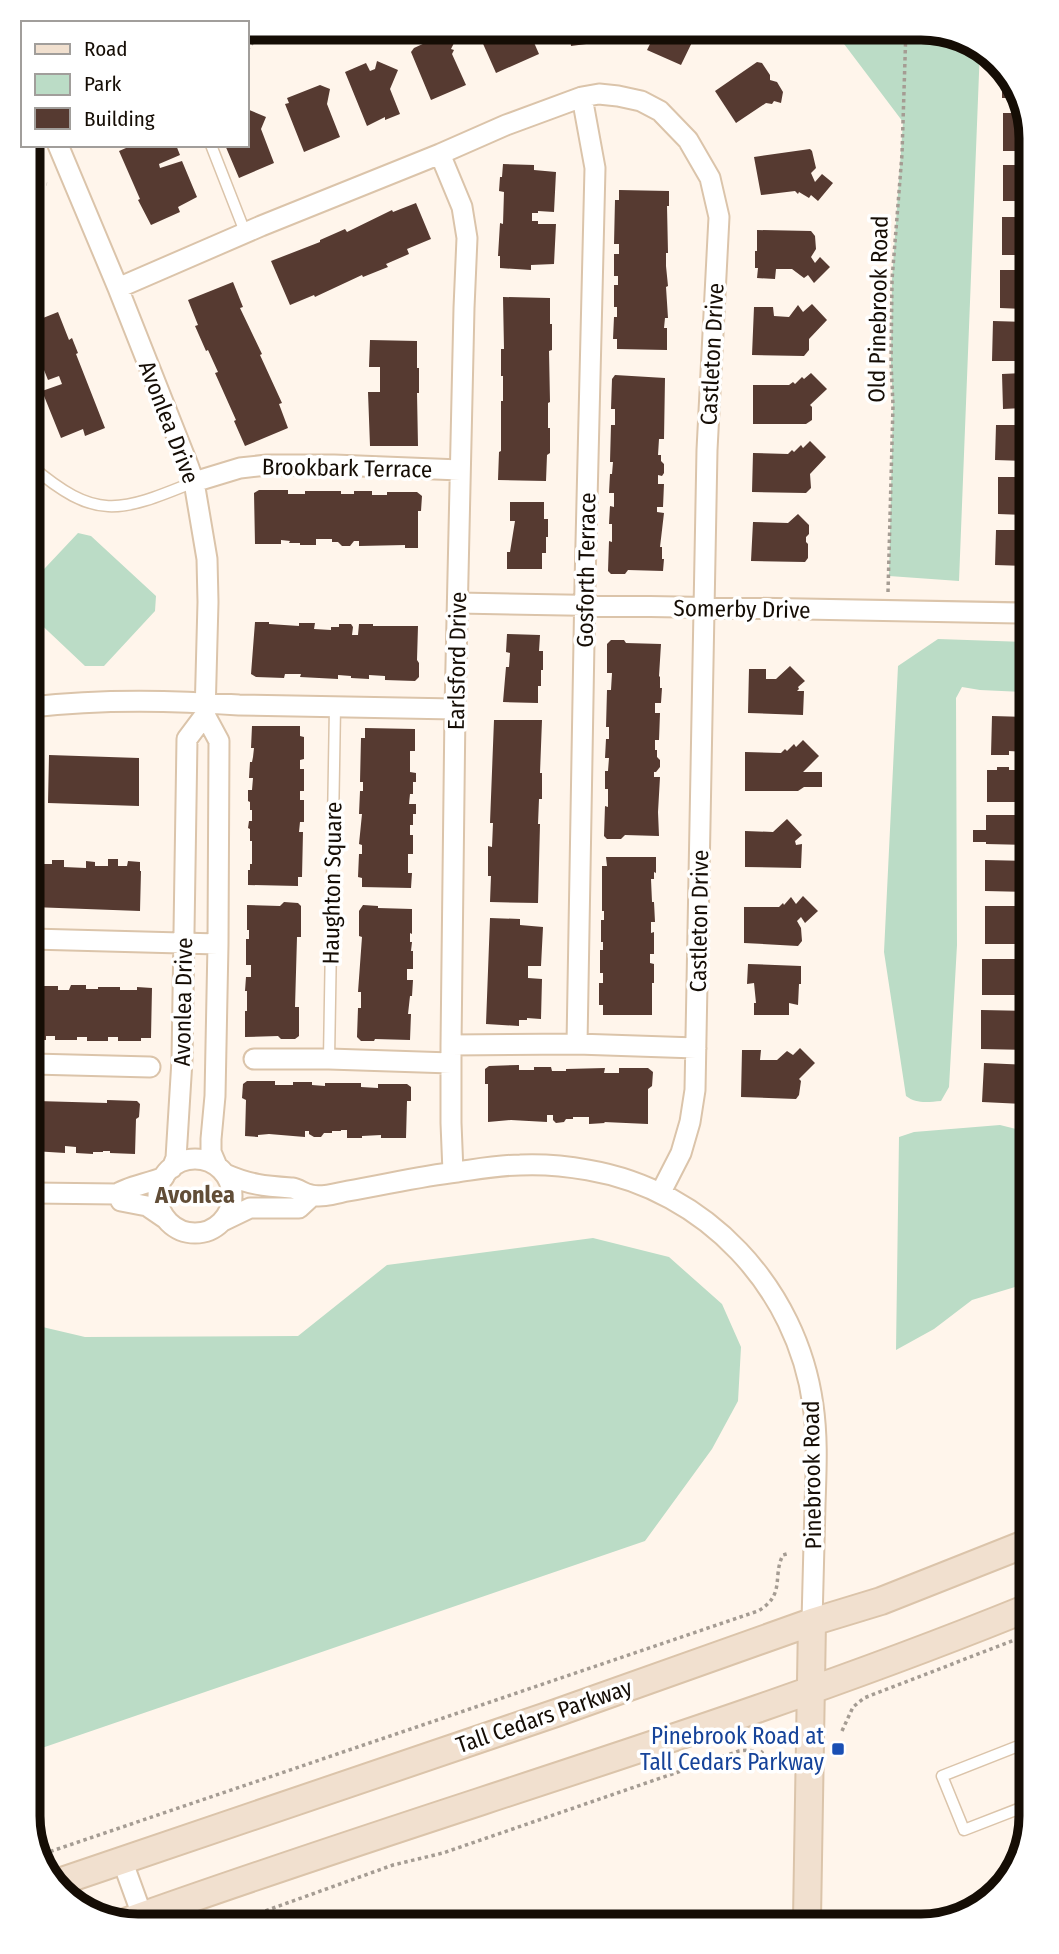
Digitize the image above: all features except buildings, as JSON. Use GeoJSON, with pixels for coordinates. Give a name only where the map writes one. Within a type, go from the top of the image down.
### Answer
{"type":"FeatureCollection","features":[{"type":"Feature","properties":{"kind":"main road","name":"Tall Cedars Parkway"},"geometry":{"type":"LineString","coordinates":[[65,1880],[556,1713],[812,1622],[881,1601],[1019,1546]]}},
{"type":"Feature","properties":{"kind":"main road"},"geometry":{"type":"LineString","coordinates":[[158,1914],[769,1706],[1019,1611]]}},
{"type":"Feature","properties":{"kind":"main road","name":"Pinebrook Road"},"geometry":{"type":"LineString","coordinates":[[807,1914],[812,1622]]}},
{"type":"Feature","properties":{"kind":"street","name":"Castleton Drive"},"geometry":{"type":"LineString","coordinates":[[118,288],[246,232],[440,155],[506,125],[582,97],[599,94],[641,101],[660,111],[688,140],[710,178],[719,217],[707,450],[695,1090],[681,1153],[662,1192]]}},
{"type":"Feature","properties":{"kind":"street","name":"Gosforth Terrace"},"geometry":{"type":"LineString","coordinates":[[577,1044],[595,168],[582,97]]}},
{"type":"Feature","properties":{"kind":"street","name":"Avonlea Drive"},"geometry":{"type":"LineString","coordinates":[[59,147],[118,288],[194,482],[207,559],[205,709],[219,741],[218,944],[215,1096],[211,1152],[221,1170]]}},
{"type":"Feature","properties":{"kind":"street","name":"Earlsford Drive"},"geometry":{"type":"LineString","coordinates":[[440,155],[462,206],[467,238],[455,709],[451,1054],[453,1172]]}},
{"type":"Feature","properties":{"kind":"street","name":"Brookbark Terrace"},"geometry":{"type":"LineString","coordinates":[[194,482],[240,468],[267,465],[460,470]]}},
{"type":"Feature","properties":{"kind":"street","name":"Somerby Drive"},"geometry":{"type":"LineString","coordinates":[[458,603],[1019,613]]}},
{"type":"Feature","properties":{"kind":"street"},"geometry":{"type":"LineString","coordinates":[[40,705],[80,701],[205,709],[455,709]]}},
{"type":"Feature","properties":{"kind":"street","name":"Avonlea Drive"},"geometry":{"type":"LineString","coordinates":[[168,1172],[176,1158],[179,1124],[187,739],[205,709]]}},
{"type":"Feature","properties":{"kind":"street"},"geometry":{"type":"LineString","coordinates":[[40,939],[218,944]]}},
{"type":"Feature","properties":{"kind":"street"},"geometry":{"type":"LineString","coordinates":[[254,1059],[451,1054],[577,1044],[696,1048]]}},
{"type":"Feature","properties":{"kind":"street"},"geometry":{"type":"LineString","coordinates":[[40,1064],[150,1067]]}},
{"type":"Feature","properties":{"kind":"street"},"geometry":{"type":"LineString","coordinates":[[40,1193],[117,1194],[124,1189],[149,1183],[182,1161],[194,1159],[206,1161],[221,1170],[230,1184],[232,1195],[231,1206],[219,1224],[211,1230],[191,1233],[182,1231],[146,1206],[121,1201],[117,1194]]}},
{"type":"Feature","properties":{"kind":"street","name":"Pinebrook Road"},"geometry":{"type":"LineString","coordinates":[[219,1224],[250,1208],[299,1208],[312,1196],[453,1172],[521,1164],[570,1167],[611,1175],[632,1180],[671,1197],[712,1226],[746,1259],[773,1293],[802,1355],[816,1431],[812,1622]]}},
{"type":"Feature","properties":{"kind":"street","name":"Pinebrook Road"},"geometry":{"type":"LineString","coordinates":[[221,1170],[239,1180],[257,1185],[296,1188],[312,1196]]}},
{"type":"Feature","properties":{"kind":"street"},"geometry":{"type":"LineString","coordinates":[[166,1219],[158,1199],[159,1187],[168,1172]]}},
{"type":"Feature","properties":{"kind":"street"},"geometry":{"type":"LineString","coordinates":[[122,1860],[135,1914]]}},
{"type":"Feature","properties":{"kind":"lane"},"geometry":{"type":"LineString","coordinates":[[212,147],[246,232]]}},
{"type":"Feature","properties":{"kind":"lane"},"geometry":{"type":"LineString","coordinates":[[40,473],[68,494],[97,505],[130,505],[144,502],[194,482]]}},
{"type":"Feature","properties":{"kind":"lane","name":"Haughton Square"},"geometry":{"type":"LineString","coordinates":[[329,1059],[335,707]]}},
{"type":"Feature","properties":{"kind":"lane"},"geometry":{"type":"LineString","coordinates":[[1019,1746],[942,1776],[964,1830],[1019,1809]]}},
{"type":"Feature","properties":{"kind":"path","name":"Old Pinebrook Road"},"geometry":{"type":"LineString","coordinates":[[888,592],[893,405],[892,280],[902,154],[906,40]]}},
{"type":"Feature","properties":{"kind":"path"},"geometry":{"type":"LineString","coordinates":[[40,183],[47,184]]}},
{"type":"Feature","properties":{"kind":"path"},"geometry":{"type":"LineString","coordinates":[[48,1852],[758,1611],[771,1601],[779,1581],[780,1559],[790,1553]]}},
{"type":"Feature","properties":{"kind":"path"},"geometry":{"type":"LineString","coordinates":[[842,1731],[853,1707],[864,1698],[1019,1638]]}},
{"type":"Feature","properties":{"kind":"path"},"geometry":{"type":"LineString","coordinates":[[257,1914],[393,1865],[443,1853],[739,1751],[755,1751],[759,1755],[763,1751]]}},
{"type":"Feature","properties":{"kind":"green space"},"geometry":{"type":"Polygon","coordinates":[[[841,40],[927,40],[958,48],[980,60],[959,581],[889,576],[893,405],[892,280],[903,122],[841,40]]]}},
{"type":"Feature","properties":{"kind":"green space"},"geometry":{"type":"Polygon","coordinates":[[[78,533],[91,536],[156,596],[155,611],[104,666],[85,666],[40,624],[40,573],[78,533]]]}},
{"type":"Feature","properties":{"kind":"green space"},"geometry":{"type":"Polygon","coordinates":[[[938,639],[1019,642],[1019,692],[962,687],[956,698],[957,945],[949,1087],[941,1101],[922,1102],[906,1096],[884,952],[898,666],[938,639]]]}},
{"type":"Feature","properties":{"kind":"green space"},"geometry":{"type":"Polygon","coordinates":[[[1000,1125],[1019,1130],[1019,1286],[972,1300],[934,1329],[896,1350],[899,1137],[914,1132],[1000,1125]]]}},
{"type":"Feature","properties":{"kind":"green space"},"geometry":{"type":"Polygon","coordinates":[[[593,1238],[669,1257],[722,1304],[741,1347],[738,1401],[712,1449],[645,1541],[40,1749],[40,1326],[85,1337],[298,1336],[387,1265],[593,1238]]]}},
{"type":"Feature","properties":{"kind":"place","name":"Pinebrook Road at Tall Cedars Parkway"},"geometry":{"type":"Point","coordinates":[838,1749]}},
{"type":"Feature","properties":{"kind":"district","name":"Avonlea"},"geometry":{"type":"Point","coordinates":[195,1195]}}]}
